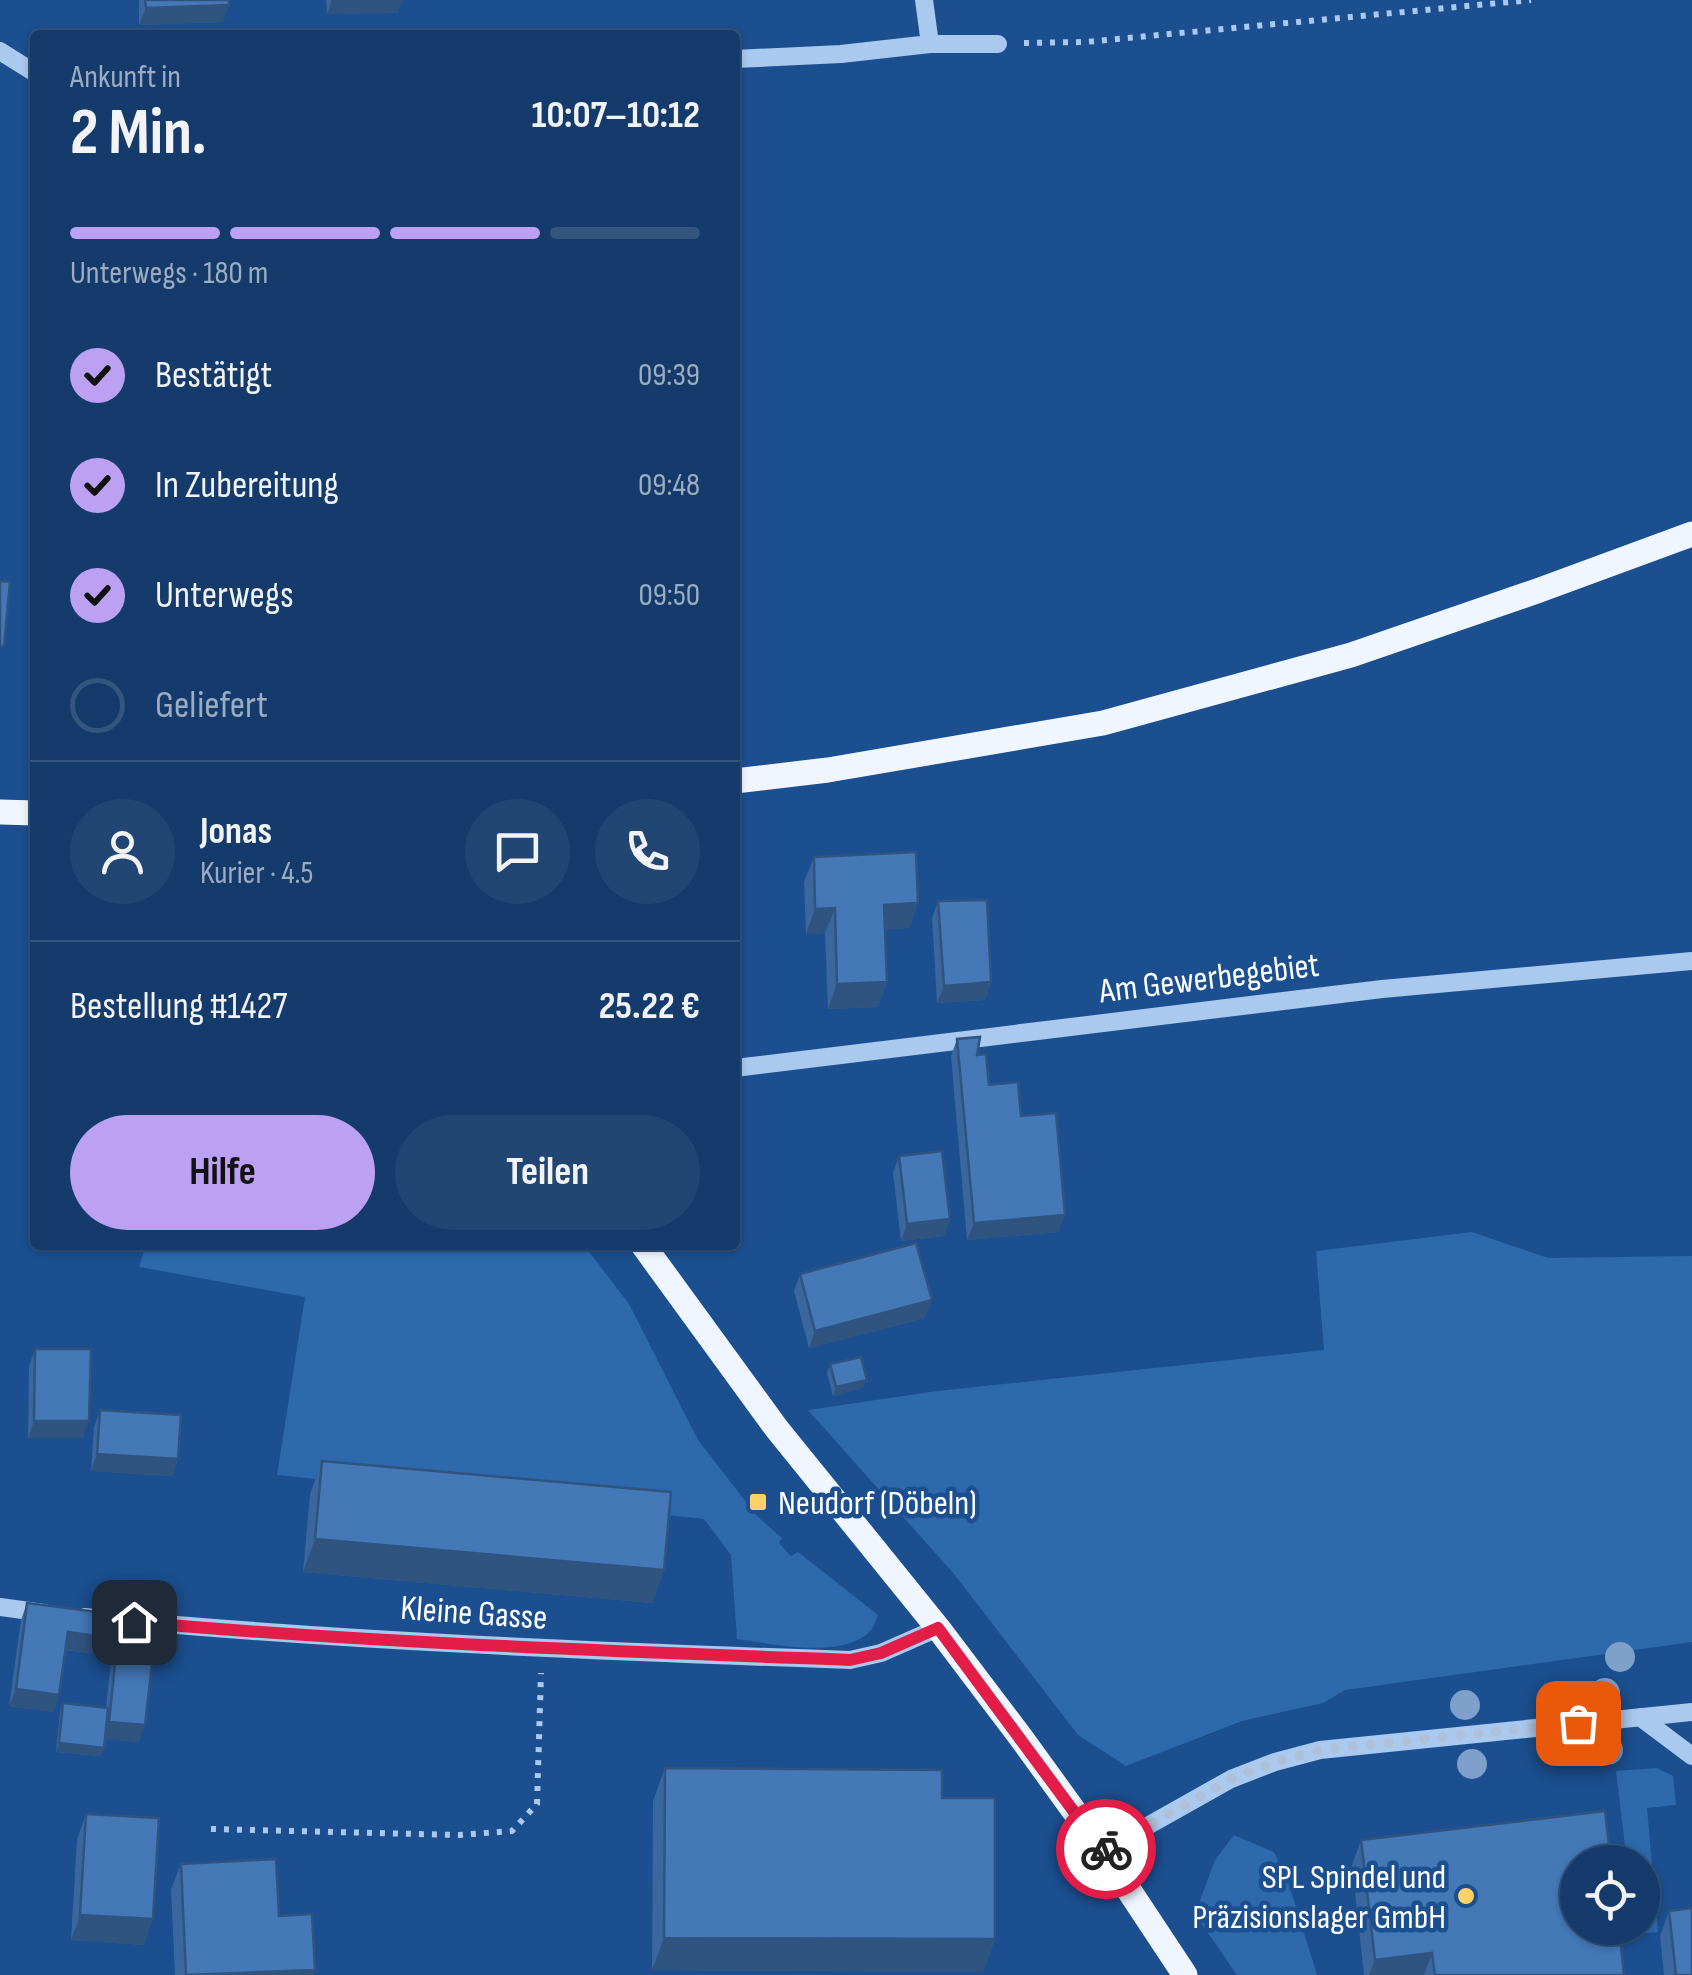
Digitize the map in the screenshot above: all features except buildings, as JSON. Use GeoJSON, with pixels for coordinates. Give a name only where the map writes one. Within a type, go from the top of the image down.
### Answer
{"type":"FeatureCollection","features":[{"type":"Feature","properties":{"kind":"main road"},"geometry":{"type":"LineString","coordinates":[[740,780],[828,770],[1103,723],[1350,655],[1538,592],[1692,534]]}},
{"type":"Feature","properties":{"kind":"main road"},"geometry":{"type":"LineString","coordinates":[[0,812],[30,813]]}},
{"type":"Feature","properties":{"kind":"main road"},"geometry":{"type":"LineString","coordinates":[[646,1250],[778,1429],[938,1628],[1103,1851],[1185,1975]]}},
{"type":"Feature","properties":{"kind":"street"},"geometry":{"type":"LineString","coordinates":[[924,0],[930,44]]}},
{"type":"Feature","properties":{"kind":"street"},"geometry":{"type":"LineString","coordinates":[[740,59],[841,54],[930,44],[998,44]]}},
{"type":"Feature","properties":{"kind":"street"},"geometry":{"type":"LineString","coordinates":[[0,51],[30,70]]}},
{"type":"Feature","properties":{"kind":"street","name":"Am Gewerbegebiet"},"geometry":{"type":"LineString","coordinates":[[740,1067],[1382,989],[1692,961]]}},
{"type":"Feature","properties":{"kind":"street","name":"Kleine Gasse"},"geometry":{"type":"LineString","coordinates":[[0,1607],[244,1632],[542,1650],[850,1660],[881,1653],[938,1628]]}},
{"type":"Feature","properties":{"kind":"street"},"geometry":{"type":"LineString","coordinates":[[1103,1851],[1231,1779],[1320,1750],[1692,1712]]}},
{"type":"Feature","properties":{"kind":"street"},"geometry":{"type":"LineString","coordinates":[[1640,1717],[1692,1756]]}},
{"type":"Feature","properties":{"kind":"path"},"geometry":{"type":"LineString","coordinates":[[998,44],[1084,42],[1531,0]]}},
{"type":"Feature","properties":{"kind":"path"},"geometry":{"type":"LineString","coordinates":[[212,1829],[441,1834],[512,1831],[536,1804],[542,1650]]}},
{"type":"Feature","properties":{"kind":"shaded area"},"geometry":{"type":"Polygon","coordinates":[[[1472,1232],[1548,1258],[1692,1256],[1692,1642],[1345,1690],[1323,1703],[1242,1721],[1126,1766],[1078,1735],[954,1574],[808,1410],[937,1391],[1324,1350],[1316,1251],[1472,1232]]]}},
{"type":"Feature","properties":{"kind":"shaded area"},"geometry":{"type":"Polygon","coordinates":[[[144,1250],[588,1250],[629,1304],[698,1440],[757,1516],[782,1538],[779,1543],[791,1556],[798,1552],[878,1615],[873,1627],[859,1639],[826,1647],[737,1639],[731,1555],[704,1519],[277,1475],[305,1297],[139,1267],[144,1250]]]}},
{"type":"Feature","properties":{"kind":"shaded area"},"geometry":{"type":"Polygon","coordinates":[[[1657,1768],[1673,1776],[1676,1805],[1647,1808],[1650,1845],[1625,1845],[1616,1771],[1657,1768]]]}},
{"type":"Feature","properties":{"kind":"shaded area"},"geometry":{"type":"Polygon","coordinates":[[[1234,1835],[1274,1852],[1287,1878],[1317,1975],[1237,1975],[1195,1914],[1215,1860],[1234,1835]]]}},
{"type":"Feature","properties":{"kind":"way so far"},"geometry":{"type":"LineString","coordinates":[[1106,1849],[1231,1779],[1275,1762],[1320,1750],[1578,1723]]}},
{"type":"Feature","properties":{"kind":"place","name":"Neudorf (Döbeln)"},"geometry":{"type":"Point","coordinates":[758,1502]}},
{"type":"Feature","properties":{"kind":"place","name":"SPL Spindel und Präzisionslager GmbH"},"geometry":{"type":"Point","coordinates":[1466,1896]}},
{"type":"Feature","properties":{"kind":"route"},"geometry":{"type":"LineString","coordinates":[[134,1622],[542,1650],[850,1660],[881,1653],[938,1628],[1103,1851],[1106,1849]]}}]}
